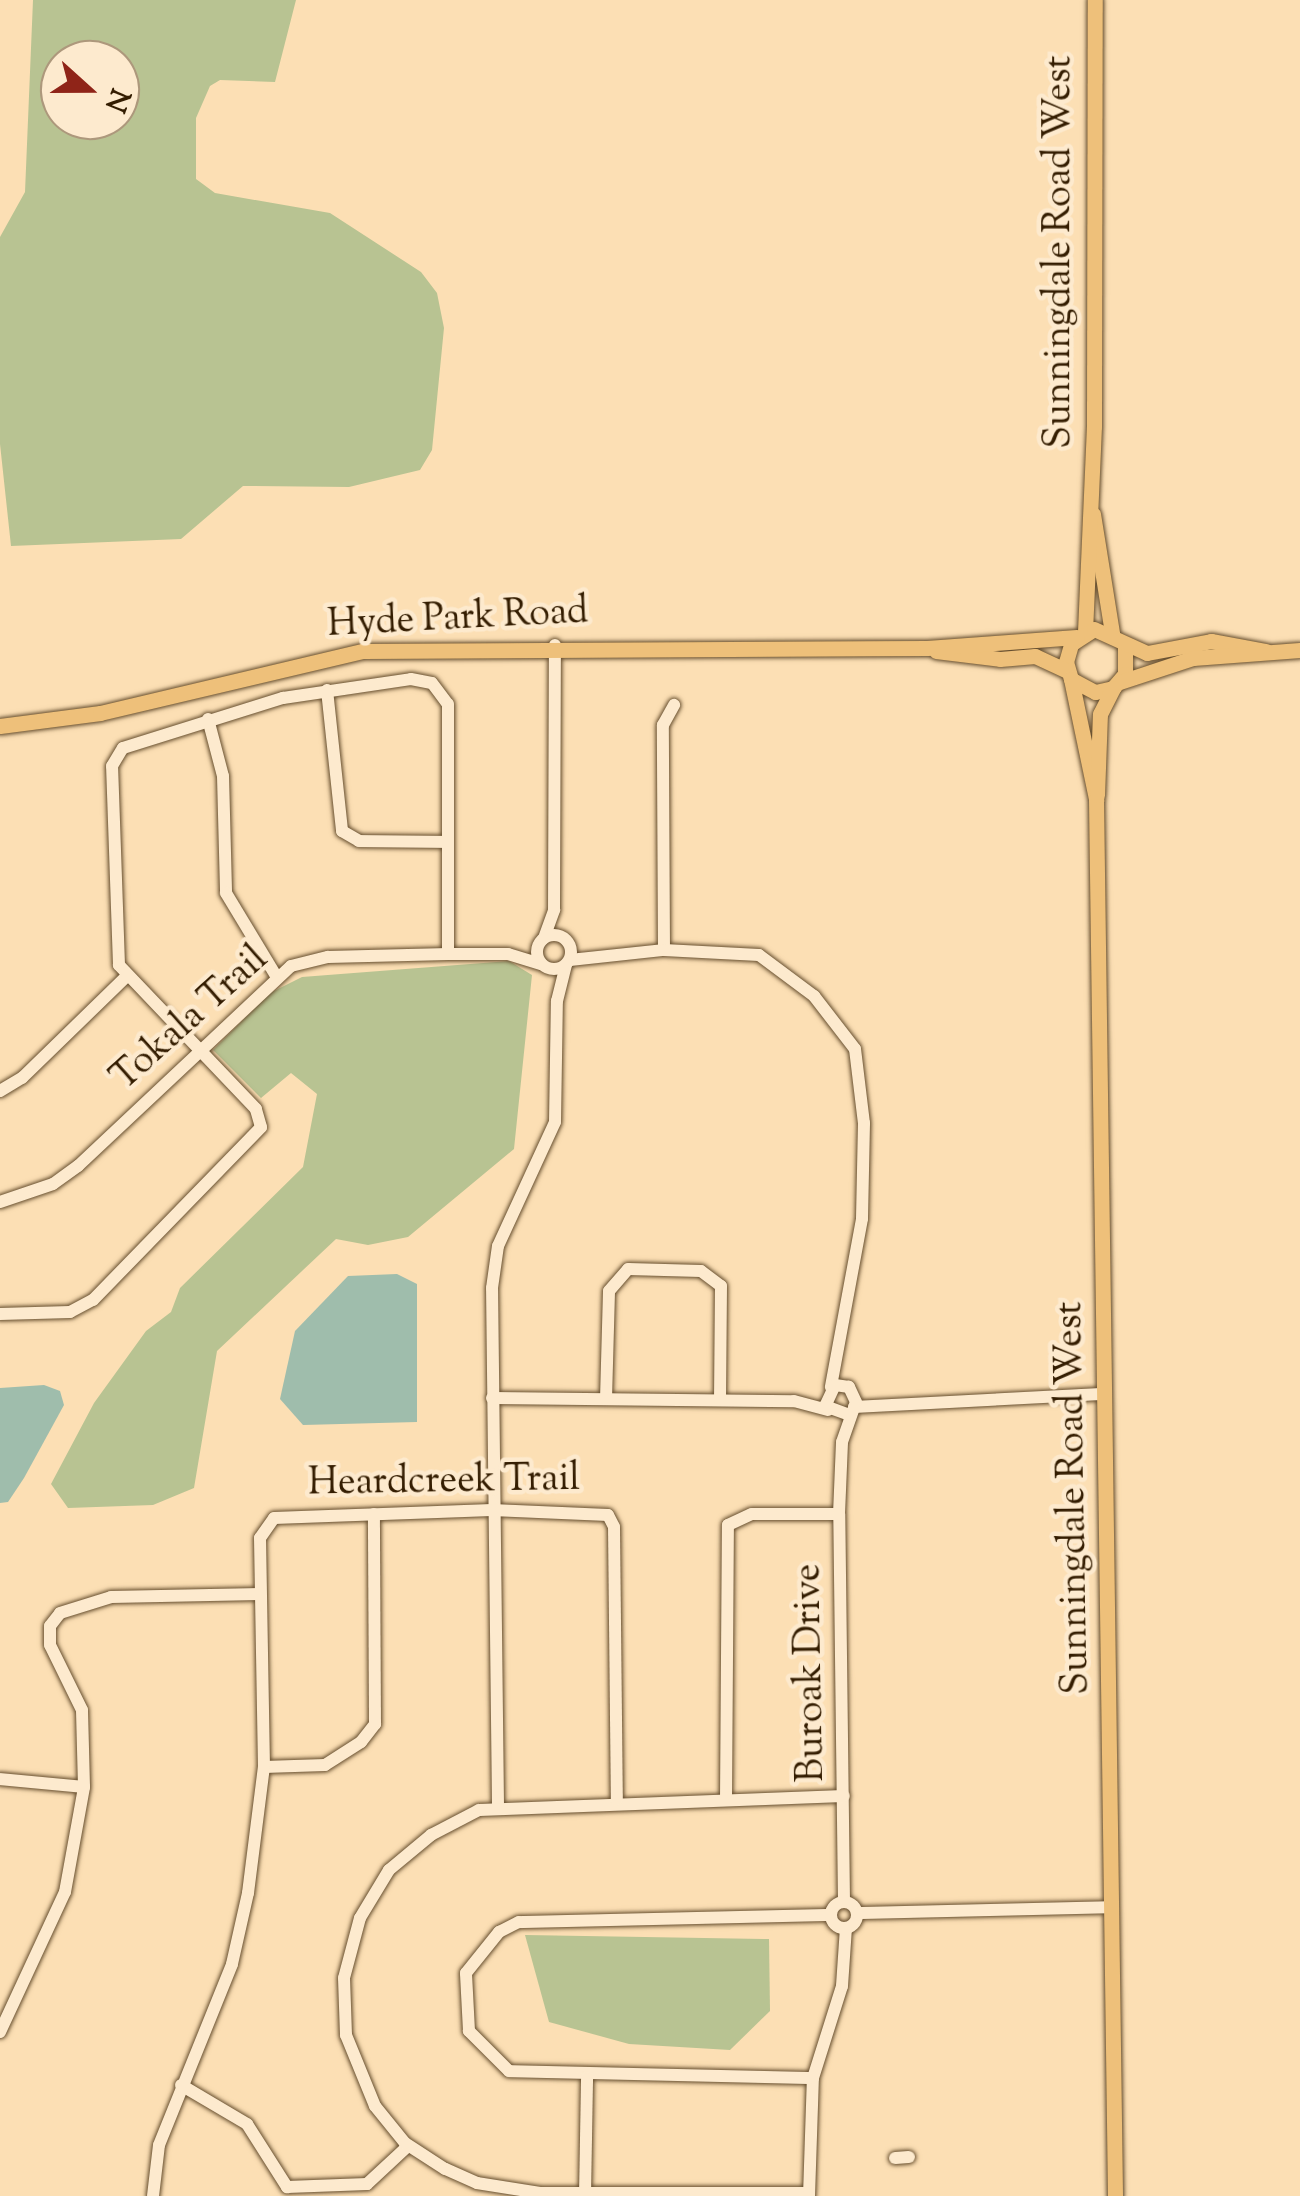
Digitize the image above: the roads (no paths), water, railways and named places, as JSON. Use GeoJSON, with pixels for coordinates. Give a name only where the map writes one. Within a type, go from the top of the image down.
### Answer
{"type":"FeatureCollection","features":[{"type":"Feature","properties":{"kind":"main road","name":"Sunningdale Road West"},"geometry":{"type":"LineString","coordinates":[[1081,634],[1090,610],[1084,546],[1091,504],[1095,0]]}},
{"type":"Feature","properties":{"kind":"main road","name":"Sunningdale Road West"},"geometry":{"type":"LineString","coordinates":[[1091,504],[1112,633]]}},
{"type":"Feature","properties":{"kind":"main road"},"geometry":{"type":"LineString","coordinates":[[1266,651],[1211,641],[1146,653],[1125,646],[1112,633],[1081,634],[1067,652],[1069,675],[1094,692],[1178,661],[1300,650]]}},
{"type":"Feature","properties":{"kind":"main road","name":"Hyde Park Road"},"geometry":{"type":"LineString","coordinates":[[0,726],[100,712],[336,654],[555,645],[927,648],[1081,634]]}},
{"type":"Feature","properties":{"kind":"main road"},"geometry":{"type":"LineString","coordinates":[[1116,685],[1128,665],[1125,646]]}},
{"type":"Feature","properties":{"kind":"main road","name":"Hyde Park Road"},"geometry":{"type":"LineString","coordinates":[[927,648],[1000,660],[1035,656],[1069,675]]}},
{"type":"Feature","properties":{"kind":"main road","name":"Sunningdale Road West"},"geometry":{"type":"LineString","coordinates":[[1069,675],[1096,799],[1116,2196]]}},
{"type":"Feature","properties":{"kind":"main road","name":"Sunningdale Road West"},"geometry":{"type":"LineString","coordinates":[[1096,799],[1104,764],[1100,714],[1116,685]]}},
{"type":"Feature","properties":{"kind":"street"},"geometry":{"type":"LineString","coordinates":[[555,645],[554,910],[542,940],[543,966],[557,1001]]}},
{"type":"Feature","properties":{"kind":"street"},"geometry":{"type":"LineString","coordinates":[[0,1314],[70,1312],[93,1300],[256,1138],[260,1114],[126,977],[114,953],[112,766],[117,753],[136,741],[208,719],[327,690],[411,680],[432,683],[445,696],[448,954]]}},
{"type":"Feature","properties":{"kind":"street"},"geometry":{"type":"LineString","coordinates":[[327,690],[342,831],[359,842],[448,842]]}},
{"type":"Feature","properties":{"kind":"street"},"geometry":{"type":"LineString","coordinates":[[664,950],[664,725],[674,705]]}},
{"type":"Feature","properties":{"kind":"street"},"geometry":{"type":"LineString","coordinates":[[208,719],[222,776],[226,893],[276,976]]}},
{"type":"Feature","properties":{"kind":"street"},"geometry":{"type":"LineString","coordinates":[[498,1805],[492,1398],[498,1246],[556,1122],[557,1001],[568,963],[568,941],[554,910]]}},
{"type":"Feature","properties":{"kind":"street"},"geometry":{"type":"LineString","coordinates":[[542,940],[568,941],[602,954]]}},
{"type":"Feature","properties":{"kind":"street","name":"Tokala Trail"},"geometry":{"type":"LineString","coordinates":[[508,954],[542,940]]}},
{"type":"Feature","properties":{"kind":"street"},"geometry":{"type":"LineString","coordinates":[[543,966],[602,954],[664,950],[760,955],[814,996],[856,1048],[864,1123],[862,1219],[841,1348],[829,1389],[841,1411]]}},
{"type":"Feature","properties":{"kind":"street","name":"Tokala Trail"},"geometry":{"type":"LineString","coordinates":[[0,1202],[54,1184],[78,1166],[276,976],[328,956],[508,954],[543,966]]}},
{"type":"Feature","properties":{"kind":"street"},"geometry":{"type":"LineString","coordinates":[[0,1091],[22,1078],[126,977]]}},
{"type":"Feature","properties":{"kind":"street"},"geometry":{"type":"LineString","coordinates":[[606,1399],[609,1291],[628,1269],[701,1271],[720,1286],[720,1400]]}},
{"type":"Feature","properties":{"kind":"street"},"geometry":{"type":"LineString","coordinates":[[841,1348],[851,1389],[841,1411]]}},
{"type":"Feature","properties":{"kind":"street"},"geometry":{"type":"LineString","coordinates":[[794,1401],[829,1389],[851,1389],[887,1400]]}},
{"type":"Feature","properties":{"kind":"street"},"geometry":{"type":"LineString","coordinates":[[492,1398],[794,1401],[841,1411],[887,1400],[1106,1394]]}},
{"type":"Feature","properties":{"kind":"street","name":"Buroak Drive"},"geometry":{"type":"LineString","coordinates":[[841,1411],[844,1902]]}},
{"type":"Feature","properties":{"kind":"street","name":"Heardcreek Trail"},"geometry":{"type":"LineString","coordinates":[[153,2196],[158,2145],[232,1964],[264,1767],[260,1538],[274,1518],[594,1510],[612,1521],[617,1800]]}},
{"type":"Feature","properties":{"kind":"street"},"geometry":{"type":"LineString","coordinates":[[264,1767],[325,1766],[362,1742],[375,1724],[374,1514]]}},
{"type":"Feature","properties":{"kind":"street"},"geometry":{"type":"LineString","coordinates":[[726,1800],[728,1525],[752,1514],[839,1514]]}},
{"type":"Feature","properties":{"kind":"street"},"geometry":{"type":"LineString","coordinates":[[0,2032],[67,1886],[84,1787],[82,1710],[50,1646],[54,1620],[111,1597],[260,1594]]}},
{"type":"Feature","properties":{"kind":"street"},"geometry":{"type":"LineString","coordinates":[[0,1780],[84,1787]]}},
{"type":"Feature","properties":{"kind":"street"},"geometry":{"type":"LineString","coordinates":[[844,1796],[498,1805],[453,1820],[408,1851],[374,1892],[351,1942],[344,1978],[346,2035],[375,2106],[408,2146],[477,2183],[585,2194],[809,2194],[812,2078],[842,1986],[846,1928],[857,1913]]}},
{"type":"Feature","properties":{"kind":"street"},"geometry":{"type":"LineString","coordinates":[[832,1916],[844,1902],[857,1913],[1114,1907]]}},
{"type":"Feature","properties":{"kind":"street"},"geometry":{"type":"LineString","coordinates":[[812,2078],[588,2077],[509,2072],[469,2031],[466,1972],[500,1932],[532,1921],[832,1916],[846,1928]]}},
{"type":"Feature","properties":{"kind":"street"},"geometry":{"type":"LineString","coordinates":[[585,2194],[588,2077]]}},
{"type":"Feature","properties":{"kind":"street"},"geometry":{"type":"LineString","coordinates":[[181,2085],[248,2124],[286,2187],[367,2184],[408,2146]]}}]}
